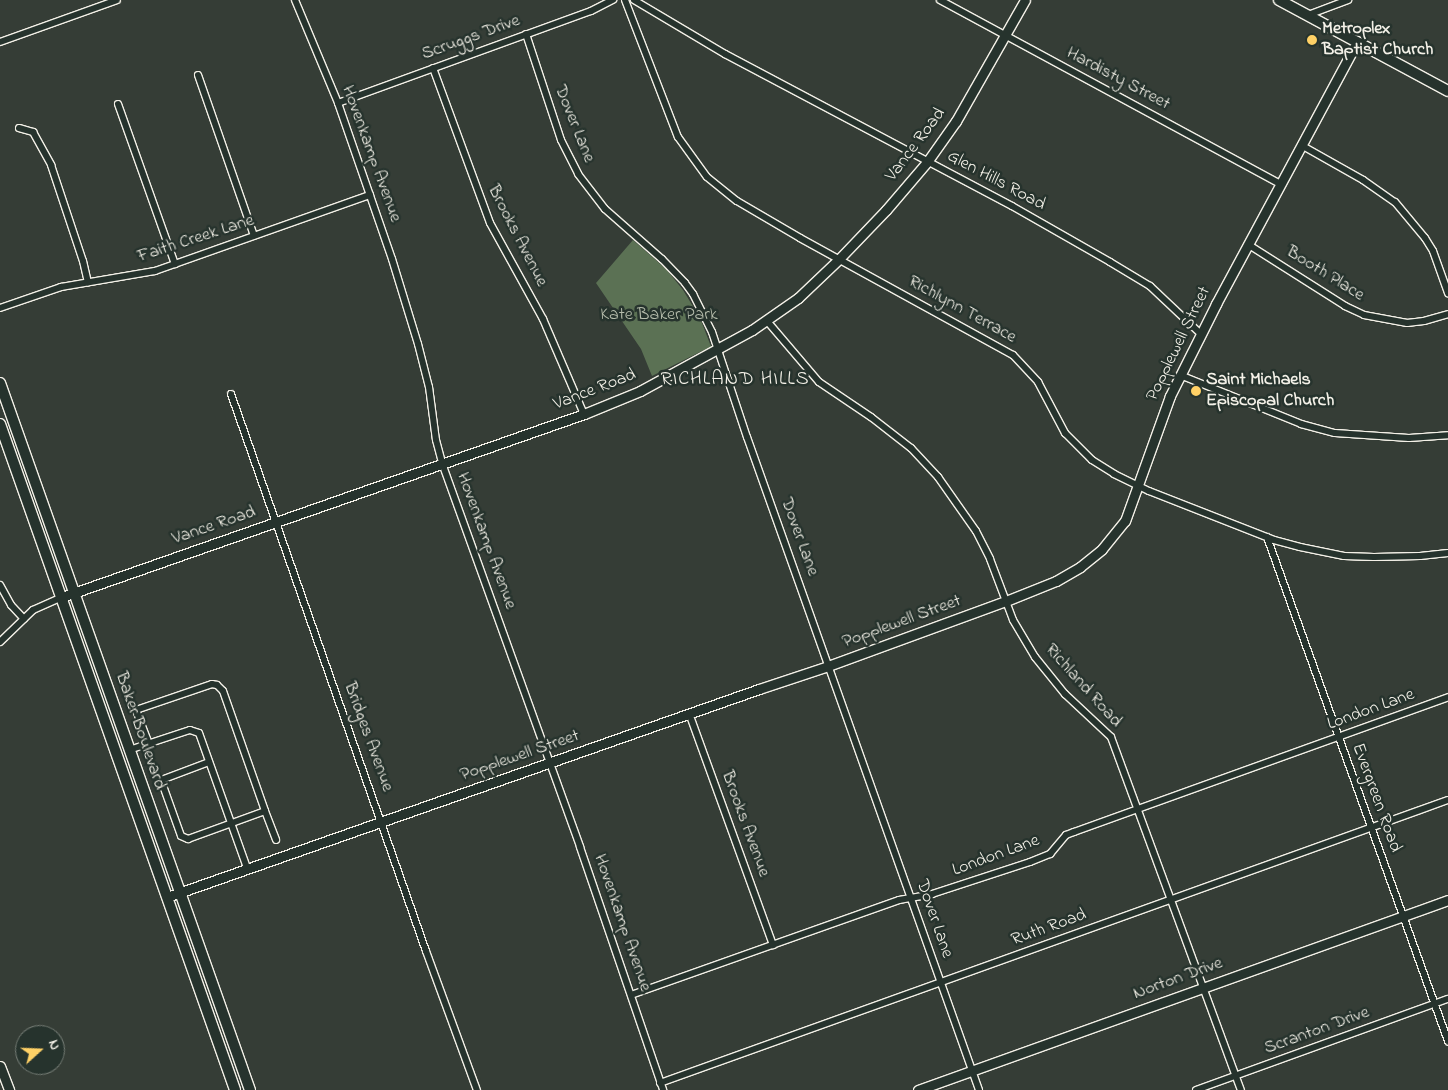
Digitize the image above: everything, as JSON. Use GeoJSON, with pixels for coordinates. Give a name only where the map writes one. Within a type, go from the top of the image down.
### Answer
{"type":"FeatureCollection","features":[{"type":"Feature","properties":{"kind":"main road"},"geometry":{"type":"LineString","coordinates":[[1280,0],[1448,91]]}},
{"type":"Feature","properties":{"kind":"main road","name":"Baker Boulevard"},"geometry":{"type":"LineString","coordinates":[[0,383],[250,1090]]}},
{"type":"Feature","properties":{"kind":"main road","name":"Baker Boulevard"},"geometry":{"type":"LineString","coordinates":[[0,424],[235,1090]]}},
{"type":"Feature","properties":{"kind":"street"},"geometry":{"type":"LineString","coordinates":[[0,42],[117,0]]}},
{"type":"Feature","properties":{"kind":"street","name":"Hovenkamp Avenue"},"geometry":{"type":"LineString","coordinates":[[295,0],[338,103],[418,344],[429,387],[436,440],[442,464],[550,763],[662,1087]]}},
{"type":"Feature","properties":{"kind":"street","name":"Scruggs Drive"},"geometry":{"type":"LineString","coordinates":[[338,103],[613,0]]}},
{"type":"Feature","properties":{"kind":"street","name":"Richlynn Terrace"},"geometry":{"type":"LineString","coordinates":[[624,0],[678,137],[700,169],[716,185],[737,201],[1013,355],[1038,382],[1059,423],[1071,441],[1092,460],[1137,486],[1267,537],[1300,547],[1344,556],[1420,556],[1448,553]]}},
{"type":"Feature","properties":{"kind":"street","name":"Glen Hills Road"},"geometry":{"type":"LineString","coordinates":[[634,0],[725,54],[1012,206],[1110,262],[1164,298],[1201,334]]}},
{"type":"Feature","properties":{"kind":"street","name":"Hardisty Street"},"geometry":{"type":"LineString","coordinates":[[940,0],[1281,184]]}},
{"type":"Feature","properties":{"kind":"street","name":"Vance Road"},"geometry":{"type":"LineString","coordinates":[[62,597],[584,414],[640,391],[718,350],[767,321],[798,298],[839,258],[886,210],[927,162],[956,121],[1025,0]]}},
{"type":"Feature","properties":{"kind":"street"},"geometry":{"type":"LineString","coordinates":[[1308,15],[1348,0]]}},
{"type":"Feature","properties":{"kind":"street","name":"Dover Lane"},"geometry":{"type":"LineString","coordinates":[[526,34],[560,140],[578,174],[605,209],[662,259],[685,283],[701,308],[718,350],[979,1090]]}},
{"type":"Feature","properties":{"kind":"street","name":"Popplewell Street"},"geometry":{"type":"LineString","coordinates":[[167,897],[828,666],[1006,601],[1056,581],[1080,567],[1102,548],[1125,520],[1160,420],[1180,375],[1357,42]]}},
{"type":"Feature","properties":{"kind":"street","name":"Brooks Avenue"},"geometry":{"type":"LineString","coordinates":[[433,68],[472,180],[490,223],[543,319],[584,414]]}},
{"type":"Feature","properties":{"kind":"street"},"geometry":{"type":"LineString","coordinates":[[198,75],[254,236]]}},
{"type":"Feature","properties":{"kind":"street"},"geometry":{"type":"LineString","coordinates":[[118,104],[175,264]]}},
{"type":"Feature","properties":{"kind":"street"},"geometry":{"type":"LineString","coordinates":[[19,128],[33,132],[51,165],[83,261],[88,282]]}},
{"type":"Feature","properties":{"kind":"street"},"geometry":{"type":"LineString","coordinates":[[1301,145],[1363,180],[1395,202],[1412,219],[1429,244],[1448,294]]}},
{"type":"Feature","properties":{"kind":"street","name":"Faith Creek Lane"},"geometry":{"type":"LineString","coordinates":[[0,308],[61,287],[155,271],[370,196]]}},
{"type":"Feature","properties":{"kind":"street","name":"Booth Place"},"geometry":{"type":"LineString","coordinates":[[1249,245],[1344,306],[1364,315],[1407,323],[1424,321],[1448,314]]}},
{"type":"Feature","properties":{"kind":"street","name":"Richland Road"},"geometry":{"type":"LineString","coordinates":[[767,321],[819,382],[871,417],[912,448],[938,477],[976,532],[990,559],[1020,634],[1044,671],[1065,694],[1111,737],[1240,1090]]}},
{"type":"Feature","properties":{"kind":"street"},"geometry":{"type":"LineString","coordinates":[[1180,375],[1301,424],[1335,433],[1409,438],[1448,435]]}},
{"type":"Feature","properties":{"kind":"street","name":"Bridges Avenue"},"geometry":{"type":"LineString","coordinates":[[231,394],[477,1090]]}},
{"type":"Feature","properties":{"kind":"street","name":"Evergreen Road"},"geometry":{"type":"LineString","coordinates":[[1267,537],[1448,1041]]}},
{"type":"Feature","properties":{"kind":"street"},"geometry":{"type":"LineString","coordinates":[[0,585],[11,605],[24,619]]}},
{"type":"Feature","properties":{"kind":"street"},"geometry":{"type":"LineString","coordinates":[[0,642],[38,607],[62,597]]}},
{"type":"Feature","properties":{"kind":"street"},"geometry":{"type":"LineString","coordinates":[[149,744],[136,710],[212,684],[217,685],[223,691],[276,840]]}},
{"type":"Feature","properties":{"kind":"street","name":"London Lane"},"geometry":{"type":"LineString","coordinates":[[630,995],[899,900],[932,894],[1030,862],[1050,854],[1066,836],[1074,832],[1448,698]]}},
{"type":"Feature","properties":{"kind":"street","name":"Brooks Avenue"},"geometry":{"type":"LineString","coordinates":[[689,713],[773,945]]}},
{"type":"Feature","properties":{"kind":"street"},"geometry":{"type":"LineString","coordinates":[[129,750],[190,730],[199,733],[247,868]]}},
{"type":"Feature","properties":{"kind":"street"},"geometry":{"type":"LineString","coordinates":[[209,762],[161,780],[181,836],[188,839],[265,811]]}},
{"type":"Feature","properties":{"kind":"street","name":"Ruth Road"},"geometry":{"type":"LineString","coordinates":[[662,1087],[941,983],[1448,800]]}},
{"type":"Feature","properties":{"kind":"street","name":"Norton Drive"},"geometry":{"type":"LineString","coordinates":[[918,1090],[1448,900]]}},
{"type":"Feature","properties":{"kind":"street","name":"Scranton Drive"},"geometry":{"type":"LineString","coordinates":[[1196,1090],[1448,999]]}},
{"type":"Feature","properties":{"kind":"street"},"geometry":{"type":"LineString","coordinates":[[0,1066],[9,1090]]}},
{"type":"Feature","properties":{"kind":"green space","name":"Kate Baker Park"},"geometry":{"type":"Polygon","coordinates":[[[633,240],[666,269],[683,290],[700,318],[712,349],[702,351],[652,376],[641,349],[596,283],[633,240]]]}},
{"type":"Feature","properties":{"kind":"place","name":"Metroplex Baptist Church"},"geometry":{"type":"Point","coordinates":[1312,40]}},
{"type":"Feature","properties":{"kind":"place","name":"Saint Michaels Episcopal Church"},"geometry":{"type":"Point","coordinates":[1196,391]}},
{"type":"Feature","properties":{"kind":"district","name":"RICHLAND HILLS"},"geometry":{"type":"Point","coordinates":[735,379]}}]}
